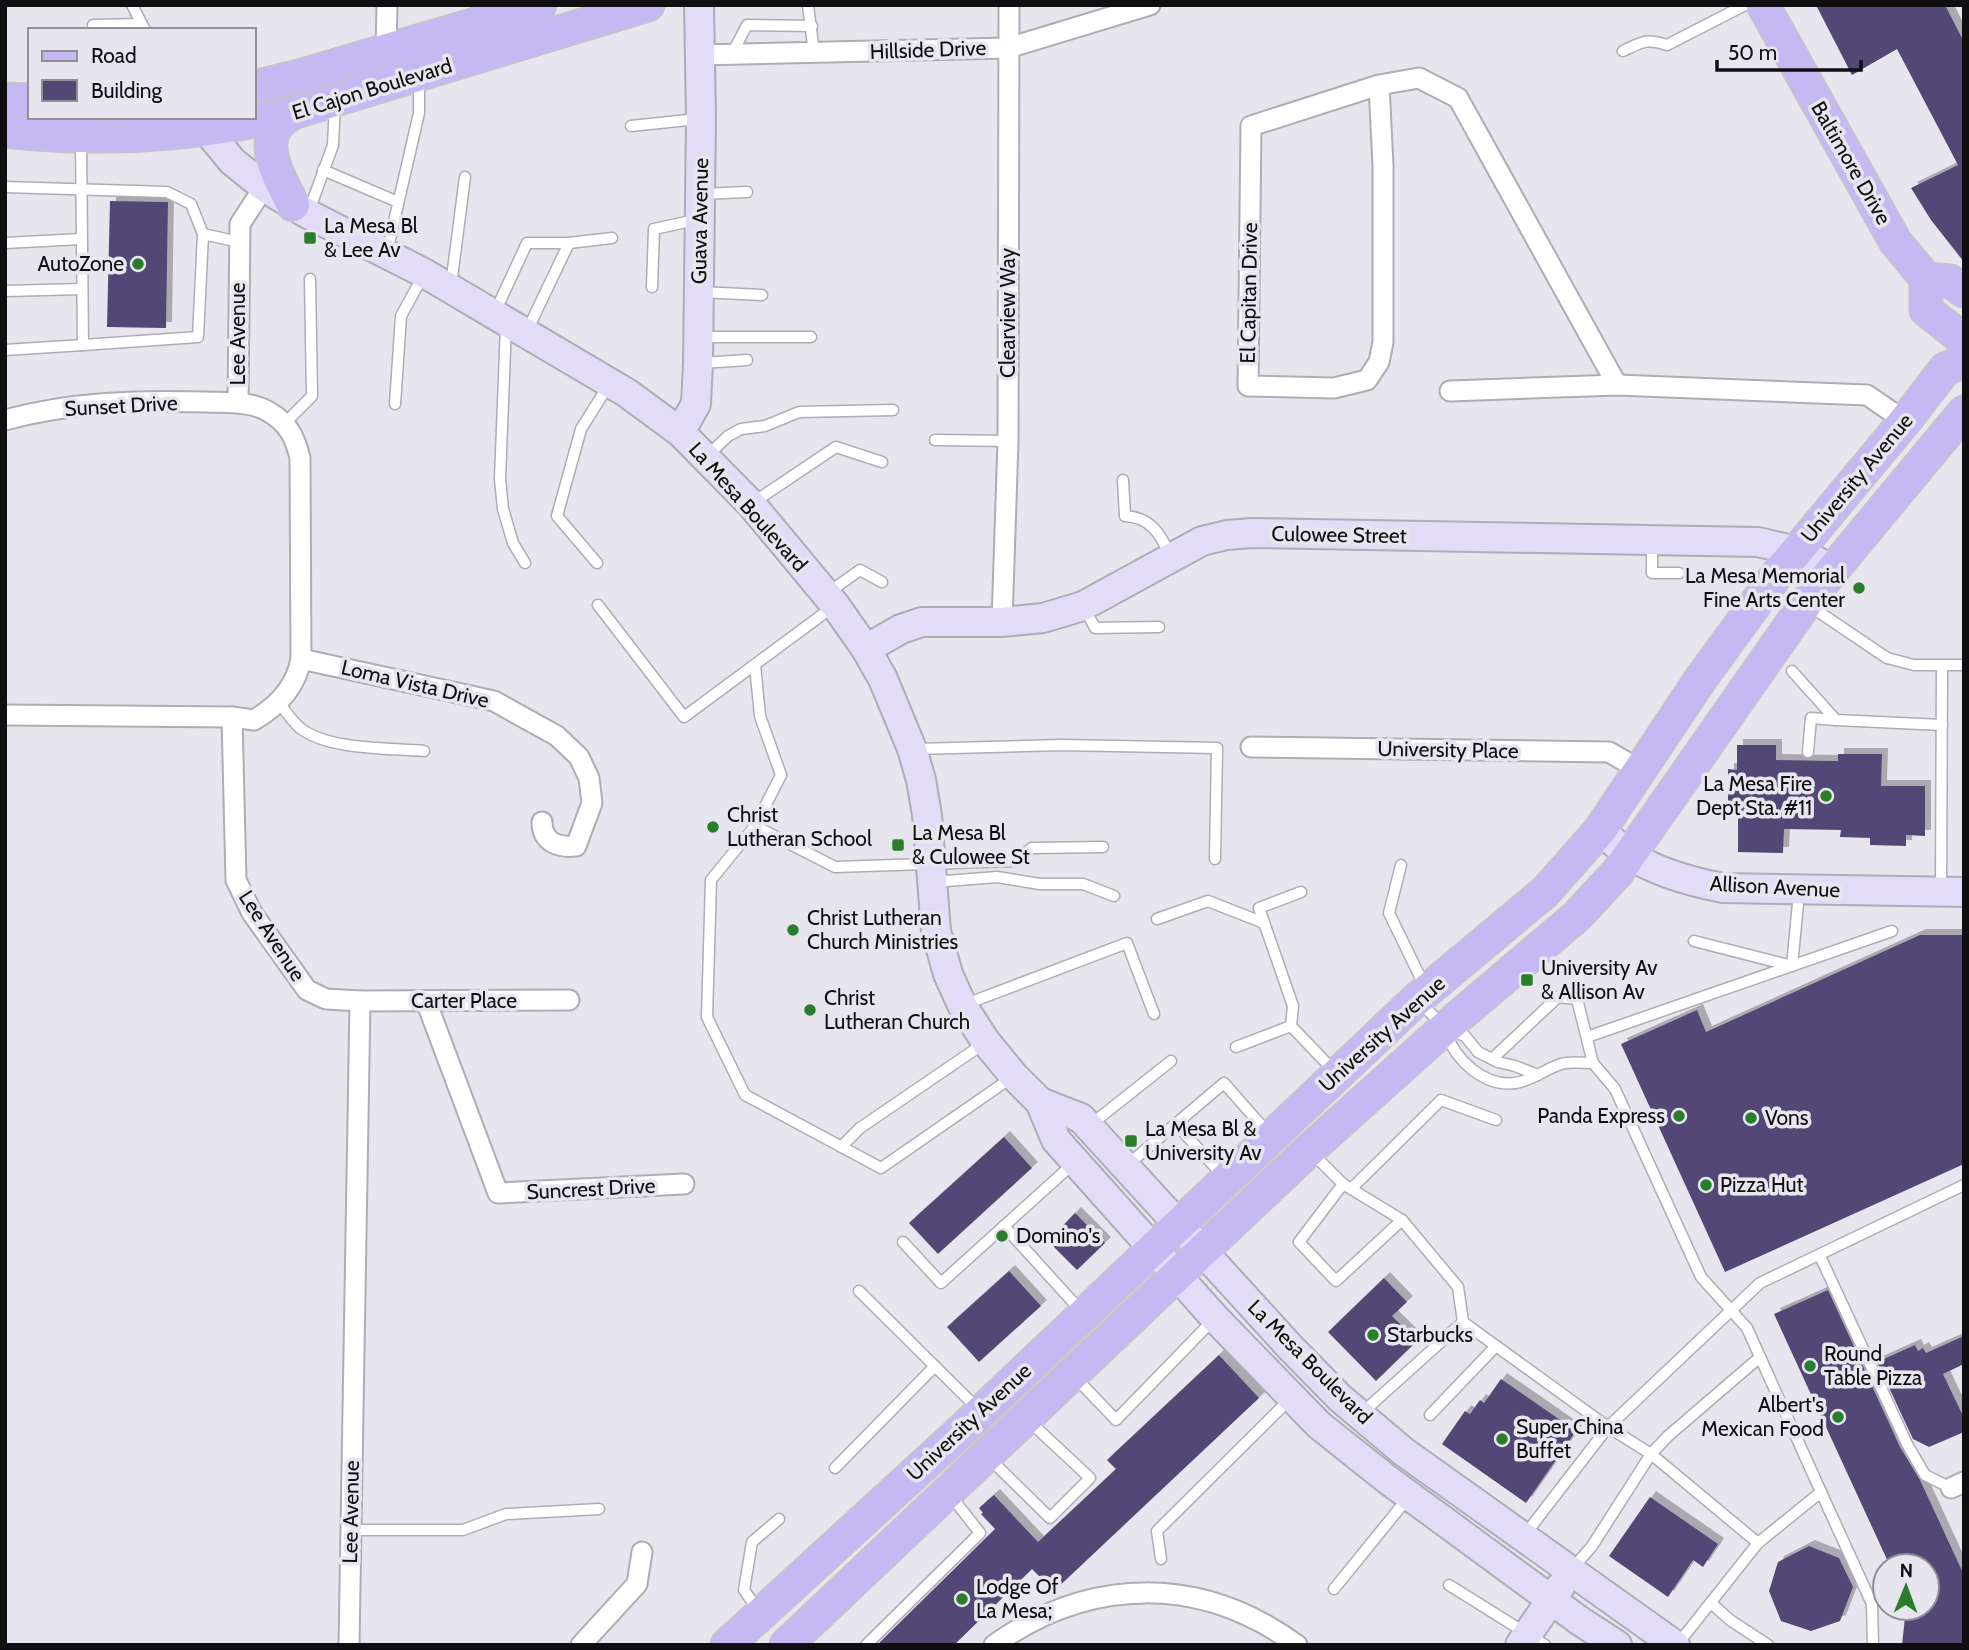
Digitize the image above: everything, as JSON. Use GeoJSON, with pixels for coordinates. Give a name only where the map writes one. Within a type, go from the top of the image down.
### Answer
{"type":"FeatureCollection","features":[{"type":"Feature","properties":{"kind":"main road","name":"El Cajon Boulevard"},"geometry":{"type":"LineString","coordinates":[[256,86],[540,5]]}},
{"type":"Feature","properties":{"kind":"main road","name":"El Cajon Boulevard"},"geometry":{"type":"LineString","coordinates":[[5,131],[81,136],[142,136],[201,124],[252,123],[648,5]]}},
{"type":"Feature","properties":{"kind":"main road","name":"Guava Avenue"},"geometry":{"type":"LineString","coordinates":[[680,432],[696,404],[701,119],[699,5]]}},
{"type":"Feature","properties":{"kind":"main road","name":"Baltimore Drive"},"geometry":{"type":"LineString","coordinates":[[1763,5],[1895,241],[1926,279]]}},
{"type":"Feature","properties":{"kind":"main road"},"geometry":{"type":"LineString","coordinates":[[5,99],[28,100]]}},
{"type":"Feature","properties":{"kind":"main road"},"geometry":{"type":"LineString","coordinates":[[292,113],[275,129],[271,148],[276,169],[301,209]]}},
{"type":"Feature","properties":{"kind":"main road","name":"La Mesa Boulevard"},"geometry":{"type":"LineString","coordinates":[[201,124],[232,161],[264,187],[424,273],[610,383],[680,432],[751,504],[830,600],[866,649],[894,704],[921,780],[927,815],[936,931],[948,974],[962,1005],[986,1042],[1040,1102],[1056,1140],[1215,1318],[1319,1425],[1410,1496],[1608,1642]]}},
{"type":"Feature","properties":{"kind":"main road"},"geometry":{"type":"LineString","coordinates":[[1964,291],[1950,281],[1926,279],[1926,310],[1964,340]]}},
{"type":"Feature","properties":{"kind":"main road","name":"University Avenue"},"geometry":{"type":"LineString","coordinates":[[727,1645],[981,1412],[1336,1074],[1422,995],[1545,892],[1600,830],[1702,677],[1775,577],[1945,369],[1964,361]]}},
{"type":"Feature","properties":{"kind":"main road","name":"University Avenue"},"geometry":{"type":"LineString","coordinates":[[786,1645],[1309,1150],[1445,1028],[1577,916],[1630,855],[1805,603],[1964,412]]}},
{"type":"Feature","properties":{"kind":"main road","name":"Culowee Street"},"geometry":{"type":"LineString","coordinates":[[866,649],[901,629],[922,622],[1043,618],[1083,606],[1171,556],[1202,541],[1227,535],[1252,533],[1758,542],[1797,551],[1833,570]]}},
{"type":"Feature","properties":{"kind":"main road","name":"Allison Avenue"},"geometry":{"type":"LineString","coordinates":[[1600,830],[1630,855],[1659,869],[1702,884],[1723,888],[1952,892]]}},
{"type":"Feature","properties":{"kind":"main road","name":"La Mesa Boulevard"},"geometry":{"type":"LineString","coordinates":[[1040,1102],[1081,1118],[1340,1398],[1404,1452],[1676,1645]]}},
{"type":"Feature","properties":{"kind":"main road"},"geometry":{"type":"LineString","coordinates":[[1531,1641],[1551,1600],[1571,1571]]}},
{"type":"Feature","properties":{"kind":"street"},"geometry":{"type":"LineString","coordinates":[[386,50],[387,5]]}},
{"type":"Feature","properties":{"kind":"street","name":"Clearview Way"},"geometry":{"type":"LineString","coordinates":[[1002,621],[1008,441],[1009,5]]}},
{"type":"Feature","properties":{"kind":"street","name":"Hillside Drive"},"geometry":{"type":"LineString","coordinates":[[699,55],[1008,48],[1150,5]]}},
{"type":"Feature","properties":{"kind":"street","name":"El Capitan Drive"},"geometry":{"type":"LineString","coordinates":[[1380,85],[1383,342],[1379,362],[1367,380],[1334,388],[1248,386],[1251,126],[1380,85],[1419,78],[1458,98],[1617,385]]}},
{"type":"Feature","properties":{"kind":"street","name":"Lee Avenue"},"geometry":{"type":"LineString","coordinates":[[264,187],[240,225],[238,403],[266,410],[285,423]]}},
{"type":"Feature","properties":{"kind":"street"},"geometry":{"type":"LineString","coordinates":[[1450,391],[1617,385],[1867,396],[1905,421]]}},
{"type":"Feature","properties":{"kind":"street","name":"Sunset Drive"},"geometry":{"type":"LineString","coordinates":[[5,420],[34,412],[138,400],[238,403]]}},
{"type":"Feature","properties":{"kind":"street"},"geometry":{"type":"LineString","coordinates":[[5,715],[232,717],[254,720],[275,707],[298,675],[301,659],[300,458],[295,439],[285,423]]}},
{"type":"Feature","properties":{"kind":"street","name":"Loma Vista Drive"},"geometry":{"type":"LineString","coordinates":[[301,659],[495,701],[557,736],[579,757],[589,778],[592,803],[576,846],[563,847],[549,841],[542,831],[542,822]]}},
{"type":"Feature","properties":{"kind":"street","name":"Lee Avenue"},"geometry":{"type":"LineString","coordinates":[[232,717],[236,880],[252,913],[307,990],[326,999],[360,1001],[349,1645]]}},
{"type":"Feature","properties":{"kind":"street","name":"University Place"},"geometry":{"type":"LineString","coordinates":[[1251,747],[1609,752],[1640,770]]}},
{"type":"Feature","properties":{"kind":"street","name":"Carter Place"},"geometry":{"type":"LineString","coordinates":[[360,1001],[569,1000]]}},
{"type":"Feature","properties":{"kind":"street","name":"Suncrest Drive"},"geometry":{"type":"LineString","coordinates":[[426,1001],[498,1193],[684,1184]]}},
{"type":"Feature","properties":{"kind":"street"},"geometry":{"type":"LineString","coordinates":[[581,1645],[637,1584],[642,1552]]}},
{"type":"Feature","properties":{"kind":"street"},"geometry":{"type":"LineString","coordinates":[[994,1645],[1014,1631],[1060,1607],[1110,1595],[1161,1592],[1186,1595],[1234,1609],[1279,1631],[1297,1645]]}},
{"type":"Feature","properties":{"kind":"lane"},"geometry":{"type":"LineString","coordinates":[[93,25],[143,27],[132,5]]}},
{"type":"Feature","properties":{"kind":"lane"},"geometry":{"type":"LineString","coordinates":[[808,5],[814,53]]}},
{"type":"Feature","properties":{"kind":"lane"},"geometry":{"type":"LineString","coordinates":[[1623,51],[1646,40],[1667,45],[1745,5]]}},
{"type":"Feature","properties":{"kind":"lane"},"geometry":{"type":"LineString","coordinates":[[732,55],[747,25],[811,26]]}},
{"type":"Feature","properties":{"kind":"lane"},"geometry":{"type":"LineString","coordinates":[[386,252],[419,113],[419,74]]}},
{"type":"Feature","properties":{"kind":"lane"},"geometry":{"type":"LineString","coordinates":[[301,209],[323,170],[333,145],[335,100]]}},
{"type":"Feature","properties":{"kind":"lane"},"geometry":{"type":"LineString","coordinates":[[631,126],[701,119]]}},
{"type":"Feature","properties":{"kind":"lane"},"geometry":{"type":"LineString","coordinates":[[81,136],[83,345]]}},
{"type":"Feature","properties":{"kind":"lane"},"geometry":{"type":"LineString","coordinates":[[323,170],[398,202]]}},
{"type":"Feature","properties":{"kind":"lane"},"geometry":{"type":"LineString","coordinates":[[451,289],[465,177]]}},
{"type":"Feature","properties":{"kind":"lane"},"geometry":{"type":"LineString","coordinates":[[5,187],[167,192],[191,204],[203,234],[198,337],[5,350]]}},
{"type":"Feature","properties":{"kind":"lane"},"geometry":{"type":"LineString","coordinates":[[652,287],[654,229],[700,207],[747,192]]}},
{"type":"Feature","properties":{"kind":"lane"},"geometry":{"type":"LineString","coordinates":[[203,234],[239,243]]}},
{"type":"Feature","properties":{"kind":"lane"},"geometry":{"type":"LineString","coordinates":[[525,564],[513,543],[503,509],[500,479],[509,323],[527,243],[569,243],[612,238]]}},
{"type":"Feature","properties":{"kind":"lane"},"geometry":{"type":"LineString","coordinates":[[5,243],[81,239]]}},
{"type":"Feature","properties":{"kind":"lane"},"geometry":{"type":"LineString","coordinates":[[509,323],[569,243]]}},
{"type":"Feature","properties":{"kind":"lane"},"geometry":{"type":"LineString","coordinates":[[395,404],[401,316],[424,273]]}},
{"type":"Feature","properties":{"kind":"lane"},"geometry":{"type":"LineString","coordinates":[[285,423],[312,396],[310,279]]}},
{"type":"Feature","properties":{"kind":"lane"},"geometry":{"type":"LineString","coordinates":[[5,291],[82,289]]}},
{"type":"Feature","properties":{"kind":"lane"},"geometry":{"type":"LineString","coordinates":[[699,292],[762,295]]}},
{"type":"Feature","properties":{"kind":"lane"},"geometry":{"type":"LineString","coordinates":[[698,350],[811,337]]}},
{"type":"Feature","properties":{"kind":"lane"},"geometry":{"type":"LineString","coordinates":[[698,350],[747,360]]}},
{"type":"Feature","properties":{"kind":"lane"},"geometry":{"type":"LineString","coordinates":[[597,564],[557,516],[581,429],[610,383]]}},
{"type":"Feature","properties":{"kind":"lane"},"geometry":{"type":"LineString","coordinates":[[706,458],[728,436],[741,429],[765,426],[799,412],[893,410]]}},
{"type":"Feature","properties":{"kind":"lane"},"geometry":{"type":"LineString","coordinates":[[935,440],[1008,441]]}},
{"type":"Feature","properties":{"kind":"lane"},"geometry":{"type":"LineString","coordinates":[[751,504],[836,447],[882,462]]}},
{"type":"Feature","properties":{"kind":"lane"},"geometry":{"type":"LineString","coordinates":[[1123,480],[1125,516],[1137,516],[1161,535],[1171,556]]}},
{"type":"Feature","properties":{"kind":"lane"},"geometry":{"type":"LineString","coordinates":[[1651,541],[1652,573],[1679,573]]}},
{"type":"Feature","properties":{"kind":"lane"},"geometry":{"type":"LineString","coordinates":[[598,605],[684,717],[755,665],[830,600],[860,570],[882,582]]}},
{"type":"Feature","properties":{"kind":"lane"},"geometry":{"type":"LineString","coordinates":[[1805,603],[1887,658],[1914,665],[1964,665]]}},
{"type":"Feature","properties":{"kind":"lane"},"geometry":{"type":"LineString","coordinates":[[1083,606],[1095,628],[1159,627]]}},
{"type":"Feature","properties":{"kind":"lane"},"geometry":{"type":"LineString","coordinates":[[755,665],[760,716],[781,775],[755,826],[711,880],[707,1017],[745,1095],[881,1168],[1014,1076]]}},
{"type":"Feature","properties":{"kind":"lane"},"geometry":{"type":"LineString","coordinates":[[1942,665],[1941,725],[1952,892]]}},
{"type":"Feature","properties":{"kind":"lane"},"geometry":{"type":"LineString","coordinates":[[1792,671],[1836,720]]}},
{"type":"Feature","properties":{"kind":"lane"},"geometry":{"type":"LineString","coordinates":[[279,702],[299,727],[317,738],[354,746],[424,751]]}},
{"type":"Feature","properties":{"kind":"lane"},"geometry":{"type":"LineString","coordinates":[[1808,752],[1811,718],[1941,725]]}},
{"type":"Feature","properties":{"kind":"lane"},"geometry":{"type":"LineString","coordinates":[[912,749],[1062,745],[1217,748],[1215,859]]}},
{"type":"Feature","properties":{"kind":"lane"},"geometry":{"type":"LineString","coordinates":[[755,826],[835,867],[998,877],[1040,884],[1083,884],[1114,896]]}},
{"type":"Feature","properties":{"kind":"lane"},"geometry":{"type":"LineString","coordinates":[[930,872],[1014,861],[1032,848],[1103,847]]}},
{"type":"Feature","properties":{"kind":"lane"},"geometry":{"type":"LineString","coordinates":[[1401,865],[1389,912],[1422,995],[1445,1028],[1451,1047],[1463,1063],[1497,1082],[1516,1083],[1562,1063],[1593,1063]]}},
{"type":"Feature","properties":{"kind":"lane"},"geometry":{"type":"LineString","coordinates":[[1793,965],[1799,889]]}},
{"type":"Feature","properties":{"kind":"lane"},"geometry":{"type":"LineString","coordinates":[[1301,892],[1259,908],[1293,1006],[1291,1026],[1336,1074]]}},
{"type":"Feature","properties":{"kind":"lane"},"geometry":{"type":"LineString","coordinates":[[1157,919],[1208,901],[1264,923]]}},
{"type":"Feature","properties":{"kind":"lane"},"geometry":{"type":"LineString","coordinates":[[1587,1037],[1892,931]]}},
{"type":"Feature","properties":{"kind":"lane"},"geometry":{"type":"LineString","coordinates":[[1693,941],[1793,965]]}},
{"type":"Feature","properties":{"kind":"lane"},"geometry":{"type":"LineString","coordinates":[[962,1005],[1127,943],[1154,1014]]}},
{"type":"Feature","properties":{"kind":"lane"},"geometry":{"type":"LineString","coordinates":[[1492,1059],[1558,997],[1577,999],[1593,1063],[1615,1089],[1701,1277],[1746,1328],[1760,1357],[1798,1447],[1872,1604],[1872,1645]]}},
{"type":"Feature","properties":{"kind":"lane"},"geometry":{"type":"LineString","coordinates":[[1236,1047],[1291,1026]]}},
{"type":"Feature","properties":{"kind":"lane"},"geometry":{"type":"LineString","coordinates":[[1445,1028],[1465,1037],[1478,1052],[1538,1075]]}},
{"type":"Feature","properties":{"kind":"lane"},"geometry":{"type":"LineString","coordinates":[[841,1147],[860,1128],[986,1042]]}},
{"type":"Feature","properties":{"kind":"lane"},"geometry":{"type":"LineString","coordinates":[[1089,1126],[1171,1061]]}},
{"type":"Feature","properties":{"kind":"lane"},"geometry":{"type":"LineString","coordinates":[[1125,1166],[1224,1083],[1271,1136]]}},
{"type":"Feature","properties":{"kind":"lane"},"geometry":{"type":"LineString","coordinates":[[1402,1220],[1336,1281],[1299,1242],[1347,1186],[1441,1100],[1496,1120]]}},
{"type":"Feature","properties":{"kind":"lane"},"geometry":{"type":"LineString","coordinates":[[1176,1124],[1225,1179]]}},
{"type":"Feature","properties":{"kind":"lane"},"geometry":{"type":"LineString","coordinates":[[1309,1150],[1347,1186],[1402,1220],[1458,1287],[1463,1322],[1608,1427],[1651,1454],[1758,1543]]}},
{"type":"Feature","properties":{"kind":"lane"},"geometry":{"type":"LineString","coordinates":[[903,1241],[941,1283],[1076,1162]]}},
{"type":"Feature","properties":{"kind":"lane"},"geometry":{"type":"LineString","coordinates":[[1524,1536],[1608,1427],[1760,1283],[1964,1185]]}},
{"type":"Feature","properties":{"kind":"lane"},"geometry":{"type":"LineString","coordinates":[[1004,1227],[1084,1314]]}},
{"type":"Feature","properties":{"kind":"lane"},"geometry":{"type":"LineString","coordinates":[[1820,1256],[1907,1444],[1925,1475],[1957,1485]]}},
{"type":"Feature","properties":{"kind":"lane"},"geometry":{"type":"LineString","coordinates":[[859,1291],[981,1412]]}},
{"type":"Feature","properties":{"kind":"lane"},"geometry":{"type":"LineString","coordinates":[[1071,1373],[1116,1420],[1215,1318]]}},
{"type":"Feature","properties":{"kind":"lane"},"geometry":{"type":"LineString","coordinates":[[1360,1415],[1463,1322]]}},
{"type":"Feature","properties":{"kind":"lane"},"geometry":{"type":"LineString","coordinates":[[1430,1415],[1496,1346]]}},
{"type":"Feature","properties":{"kind":"lane"},"geometry":{"type":"LineString","coordinates":[[1571,1571],[1592,1546],[1651,1454],[1668,1436],[1760,1357]]}},
{"type":"Feature","properties":{"kind":"lane"},"geometry":{"type":"LineString","coordinates":[[835,1468],[934,1366]]}},
{"type":"Feature","properties":{"kind":"lane"},"geometry":{"type":"LineString","coordinates":[[1161,1559],[1157,1531],[1292,1397]]}},
{"type":"Feature","properties":{"kind":"lane"},"geometry":{"type":"LineString","coordinates":[[986,1455],[1050,1518],[1090,1478],[1025,1418]]}},
{"type":"Feature","properties":{"kind":"lane"},"geometry":{"type":"LineString","coordinates":[[866,1645],[980,1533],[949,1492]]}},
{"type":"Feature","properties":{"kind":"lane"},"geometry":{"type":"LineString","coordinates":[[1676,1645],[1758,1543],[1821,1492]]}},
{"type":"Feature","properties":{"kind":"lane"},"geometry":{"type":"LineString","coordinates":[[1334,1589],[1410,1496]]}},
{"type":"Feature","properties":{"kind":"lane"},"geometry":{"type":"LineString","coordinates":[[351,1530],[463,1531],[506,1514],[599,1509]]}},
{"type":"Feature","properties":{"kind":"lane"},"geometry":{"type":"LineString","coordinates":[[760,1614],[744,1590],[752,1542],[779,1518]]}},
{"type":"Feature","properties":{"kind":"lane"},"geometry":{"type":"LineString","coordinates":[[1449,1585],[1531,1641]]}},
{"type":"Feature","properties":{"kind":"lane"},"geometry":{"type":"LineString","coordinates":[[1711,1603],[1730,1620],[1768,1645]]}},
{"type":"Feature","properties":{"kind":"building"},"geometry":{"type":"Polygon","coordinates":[[[1816,5],[1945,5],[1964,42],[1964,262],[1931,220],[1911,188],[1958,165],[1897,49],[1852,75],[1816,5]]]}},
{"type":"Feature","properties":{"kind":"building","name":"AutoZone"},"geometry":{"type":"Polygon","coordinates":[[[110,201],[168,202],[166,328],[107,327],[110,201]]]}},
{"type":"Feature","properties":{"kind":"building","name":"La Mesa Fire Dept Sta. #11"},"geometry":{"type":"Polygon","coordinates":[[[1737,745],[1776,745],[1776,760],[1838,761],[1838,754],[1882,754],[1881,786],[1925,786],[1925,836],[1906,835],[1906,846],[1870,845],[1870,838],[1840,837],[1841,830],[1784,829],[1783,853],[1738,852],[1738,801],[1728,801],[1728,769],[1737,770],[1737,745]]]}},
{"type":"Feature","properties":{"kind":"building"},"geometry":{"type":"Polygon","coordinates":[[[1920,935],[1964,935],[1964,1164],[1725,1272],[1621,1044],[1697,1010],[1706,1032],[1920,935]]]}},
{"type":"Feature","properties":{"kind":"building"},"geometry":{"type":"Polygon","coordinates":[[[1004,1137],[1032,1168],[938,1254],[909,1223],[1004,1137]]]}},
{"type":"Feature","properties":{"kind":"building"},"geometry":{"type":"Polygon","coordinates":[[[1075,1213],[1105,1243],[1077,1270],[1048,1241],[1075,1213]]]}},
{"type":"Feature","properties":{"kind":"building"},"geometry":{"type":"Polygon","coordinates":[[[1009,1271],[1041,1306],[979,1362],[947,1327],[1009,1271]]]}},
{"type":"Feature","properties":{"kind":"building"},"geometry":{"type":"Polygon","coordinates":[[[1384,1278],[1407,1302],[1392,1316],[1417,1341],[1376,1381],[1328,1332],[1384,1278]]]}},
{"type":"Feature","properties":{"kind":"building"},"geometry":{"type":"Polygon","coordinates":[[[1828,1290],[1900,1447],[1920,1480],[1964,1575],[1964,1645],[1902,1645],[1904,1622],[1941,1622],[1941,1552],[1884,1552],[1774,1314],[1828,1290]]]}},
{"type":"Feature","properties":{"kind":"building"},"geometry":{"type":"Polygon","coordinates":[[[1964,1336],[1964,1364],[1943,1374],[1964,1418],[1964,1432],[1929,1447],[1913,1439],[1877,1362],[1915,1345],[1918,1351],[1923,1348],[1926,1353],[1964,1336]]]}},
{"type":"Feature","properties":{"kind":"building"},"geometry":{"type":"Polygon","coordinates":[[[1219,1355],[1259,1398],[1054,1591],[1032,1569],[954,1645],[877,1645],[995,1529],[979,1508],[994,1495],[1038,1542],[1116,1469],[1107,1460],[1219,1355]]]}},
{"type":"Feature","properties":{"kind":"building"},"geometry":{"type":"Polygon","coordinates":[[[1501,1379],[1576,1431],[1526,1503],[1442,1444],[1465,1411],[1470,1414],[1480,1400],[1484,1403],[1501,1379]]]}},
{"type":"Feature","properties":{"kind":"building"},"geometry":{"type":"Polygon","coordinates":[[[1650,1497],[1718,1544],[1703,1567],[1693,1560],[1668,1597],[1609,1556],[1650,1497]]]}},
{"type":"Feature","properties":{"kind":"building"},"geometry":{"type":"Polygon","coordinates":[[[1809,1546],[1839,1558],[1853,1587],[1840,1621],[1811,1631],[1781,1621],[1769,1591],[1778,1562],[1809,1546]]]}},
{"type":"Feature","properties":{"kind":"place","name":"La Mesa Bl & Lee Av"},"geometry":{"type":"Point","coordinates":[310,238]}},
{"type":"Feature","properties":{"kind":"place","name":"AutoZone"},"geometry":{"type":"Point","coordinates":[138,264]}},
{"type":"Feature","properties":{"kind":"place","name":"La Mesa Memorial Fine Arts Center"},"geometry":{"type":"Point","coordinates":[1859,588]}},
{"type":"Feature","properties":{"kind":"place","name":"La Mesa Fire Dept Sta. #11"},"geometry":{"type":"Point","coordinates":[1826,796]}},
{"type":"Feature","properties":{"kind":"place","name":"Christ Lutheran School"},"geometry":{"type":"Point","coordinates":[713,827]}},
{"type":"Feature","properties":{"kind":"place","name":"La Mesa Bl & Culowee St"},"geometry":{"type":"Point","coordinates":[898,845]}},
{"type":"Feature","properties":{"kind":"place","name":"Christ Lutheran Church Ministries"},"geometry":{"type":"Point","coordinates":[793,930]}},
{"type":"Feature","properties":{"kind":"place","name":"University Av & Allison Av"},"geometry":{"type":"Point","coordinates":[1527,980]}},
{"type":"Feature","properties":{"kind":"place","name":"Christ Lutheran Church"},"geometry":{"type":"Point","coordinates":[810,1010]}},
{"type":"Feature","properties":{"kind":"place","name":"Panda Express"},"geometry":{"type":"Point","coordinates":[1679,1116]}},
{"type":"Feature","properties":{"kind":"place","name":"Vons"},"geometry":{"type":"Point","coordinates":[1751,1118]}},
{"type":"Feature","properties":{"kind":"place","name":"La Mesa Bl & University Av"},"geometry":{"type":"Point","coordinates":[1131,1141]}},
{"type":"Feature","properties":{"kind":"place","name":"Pizza Hut"},"geometry":{"type":"Point","coordinates":[1706,1185]}},
{"type":"Feature","properties":{"kind":"place","name":"Domino's"},"geometry":{"type":"Point","coordinates":[1002,1236]}},
{"type":"Feature","properties":{"kind":"place","name":"Starbucks"},"geometry":{"type":"Point","coordinates":[1373,1335]}},
{"type":"Feature","properties":{"kind":"place","name":"Round Table Pizza"},"geometry":{"type":"Point","coordinates":[1810,1366]}},
{"type":"Feature","properties":{"kind":"place","name":"Albert's Mexican Food"},"geometry":{"type":"Point","coordinates":[1838,1417]}},
{"type":"Feature","properties":{"kind":"place","name":"Super China Buffet"},"geometry":{"type":"Point","coordinates":[1502,1439]}},
{"type":"Feature","properties":{"kind":"place","name":"Lodge Of La Mesa;"},"geometry":{"type":"Point","coordinates":[962,1599]}}]}
